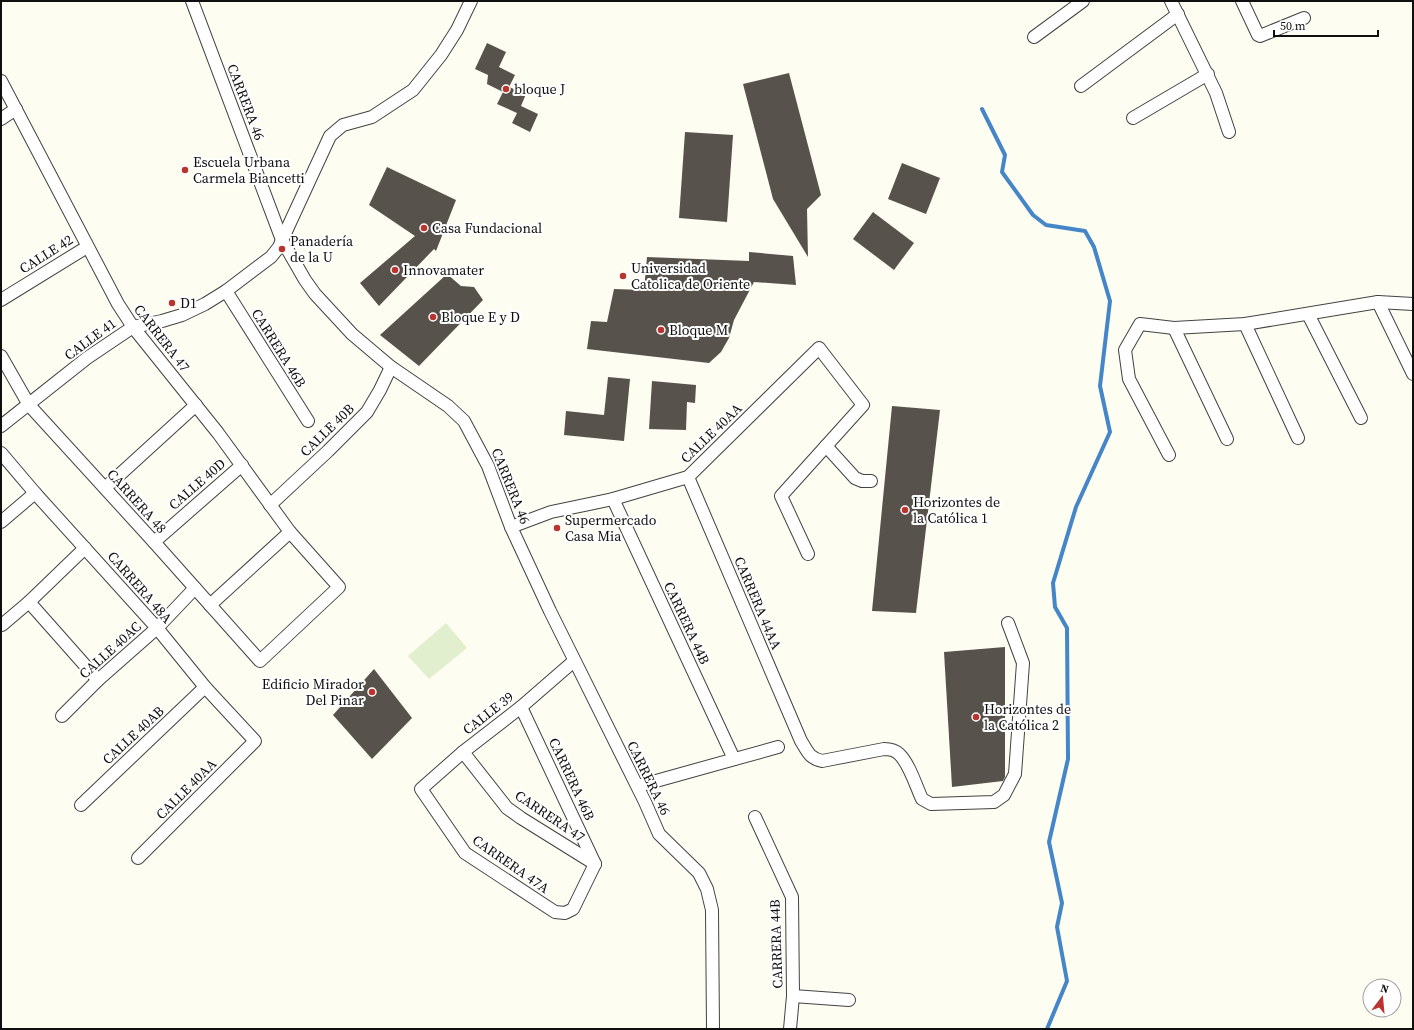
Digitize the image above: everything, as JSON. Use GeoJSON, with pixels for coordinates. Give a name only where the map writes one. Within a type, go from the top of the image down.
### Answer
{"type":"FeatureCollection","features":[{"type":"Feature","properties":{"kind":"street","name":"CARRERA 46"},"geometry":{"type":"LineString","coordinates":[[192,1],[282,240],[305,280],[315,294],[352,334],[391,367],[448,406],[464,421],[488,466],[511,528],[574,661],[638,786],[659,834],[699,873],[707,889],[712,910],[713,1029]]}},
{"type":"Feature","properties":{"kind":"street","name":"CALLE 41"},"geometry":{"type":"LineString","coordinates":[[1,426],[87,358],[133,327],[162,321],[205,304],[226,291],[270,256],[279,247],[330,136],[343,125],[372,117],[413,90],[437,61],[457,30],[471,1]]}},
{"type":"Feature","properties":{"kind":"street"},"geometry":{"type":"LineString","coordinates":[[1034,37],[1084,1]]}},
{"type":"Feature","properties":{"kind":"street"},"geometry":{"type":"LineString","coordinates":[[1171,1],[1208,74],[1216,93],[1228,132]]}},
{"type":"Feature","properties":{"kind":"street"},"geometry":{"type":"LineString","coordinates":[[1242,1],[1258,35],[1260,36],[1304,18]]}},
{"type":"Feature","properties":{"kind":"street"},"geometry":{"type":"LineString","coordinates":[[1081,86],[1178,14]]}},
{"type":"Feature","properties":{"kind":"street"},"geometry":{"type":"LineString","coordinates":[[1133,118],[1208,74]]}},
{"type":"Feature","properties":{"kind":"street","name":"CARRERA 47"},"geometry":{"type":"LineString","coordinates":[[1,81],[54,180],[87,247],[118,304],[133,327],[242,465],[290,532],[339,587],[260,661]]}},
{"type":"Feature","properties":{"kind":"street"},"geometry":{"type":"LineString","coordinates":[[1,119],[16,109]]}},
{"type":"Feature","properties":{"kind":"street","name":"CALLE 42"},"geometry":{"type":"LineString","coordinates":[[1,300],[87,247]]}},
{"type":"Feature","properties":{"kind":"street","name":"CARRERA 46B"},"geometry":{"type":"LineString","coordinates":[[226,291],[308,421]]}},
{"type":"Feature","properties":{"kind":"street"},"geometry":{"type":"LineString","coordinates":[[1378,302],[1413,374]]}},
{"type":"Feature","properties":{"kind":"street"},"geometry":{"type":"LineString","coordinates":[[1169,455],[1129,379],[1125,350],[1140,324],[1174,328],[1245,324],[1378,302],[1413,304]]}},
{"type":"Feature","properties":{"kind":"street"},"geometry":{"type":"LineString","coordinates":[[1308,314],[1361,418]]}},
{"type":"Feature","properties":{"kind":"street"},"geometry":{"type":"LineString","coordinates":[[1245,324],[1298,438]]}},
{"type":"Feature","properties":{"kind":"street"},"geometry":{"type":"LineString","coordinates":[[1174,328],[1227,439]]}},
{"type":"Feature","properties":{"kind":"street","name":"CALLE 40AA"},"geometry":{"type":"LineString","coordinates":[[511,528],[551,512],[613,499],[688,477],[819,348],[863,405],[826,446]]}},
{"type":"Feature","properties":{"kind":"street","name":"CARRERA 48"},"geometry":{"type":"LineString","coordinates":[[1,356],[29,405],[260,661]]}},
{"type":"Feature","properties":{"kind":"street","name":"CALLE 40B"},"geometry":{"type":"LineString","coordinates":[[270,504],[328,451],[367,412],[391,367]]}},
{"type":"Feature","properties":{"kind":"street"},"geometry":{"type":"LineString","coordinates":[[105,488],[196,405]]}},
{"type":"Feature","properties":{"kind":"street"},"geometry":{"type":"LineString","coordinates":[[808,554],[781,496],[826,446],[855,478],[862,481],[872,481]]}},
{"type":"Feature","properties":{"kind":"street","name":"CARRERA 48A"},"geometry":{"type":"LineString","coordinates":[[1,453],[156,628],[205,687],[255,741]]}},
{"type":"Feature","properties":{"kind":"street","name":"CALLE 40D"},"geometry":{"type":"LineString","coordinates":[[154,542],[242,465]]}},
{"type":"Feature","properties":{"kind":"street","name":"CARRERA 44AA"},"geometry":{"type":"LineString","coordinates":[[688,477],[801,741],[810,756],[814,759],[822,761],[884,749],[891,750],[898,753],[905,760],[922,799],[931,804],[994,802],[1004,795],[1015,774],[1023,662],[1008,623]]}},
{"type":"Feature","properties":{"kind":"street"},"geometry":{"type":"LineString","coordinates":[[1,522],[35,493]]}},
{"type":"Feature","properties":{"kind":"street","name":"CARRERA 44B"},"geometry":{"type":"LineString","coordinates":[[613,499],[734,759]]}},
{"type":"Feature","properties":{"kind":"street"},"geometry":{"type":"LineString","coordinates":[[210,604],[290,532]]}},
{"type":"Feature","properties":{"kind":"street"},"geometry":{"type":"LineString","coordinates":[[2,625],[29,602],[85,548]]}},
{"type":"Feature","properties":{"kind":"street","name":"CALLE 40AC"},"geometry":{"type":"LineString","coordinates":[[62,716],[98,680],[156,628],[195,588]]}},
{"type":"Feature","properties":{"kind":"street"},"geometry":{"type":"LineString","coordinates":[[29,602],[98,680]]}},
{"type":"Feature","properties":{"kind":"street","name":"CALLE 39"},"geometry":{"type":"LineString","coordinates":[[421,789],[463,752],[521,707],[574,661]]}},
{"type":"Feature","properties":{"kind":"street","name":"CALLE 40AB"},"geometry":{"type":"LineString","coordinates":[[81,805],[205,687]]}},
{"type":"Feature","properties":{"kind":"street","name":"CARRERA 46B"},"geometry":{"type":"LineString","coordinates":[[521,707],[595,864]]}},
{"type":"Feature","properties":{"kind":"street","name":"CALLE 40AA"},"geometry":{"type":"LineString","coordinates":[[138,858],[255,741]]}},
{"type":"Feature","properties":{"kind":"street"},"geometry":{"type":"LineString","coordinates":[[638,786],[778,747]]}},
{"type":"Feature","properties":{"kind":"street","name":"CARRERA 47"},"geometry":{"type":"LineString","coordinates":[[463,752],[507,808],[595,864]]}},
{"type":"Feature","properties":{"kind":"street","name":"CARRERA 47A"},"geometry":{"type":"LineString","coordinates":[[421,789],[465,853],[555,912],[565,914],[573,909],[595,864]]}},
{"type":"Feature","properties":{"kind":"street","name":"CARRERA 44B"},"geometry":{"type":"LineString","coordinates":[[755,817],[792,897],[793,996],[790,1029]]}},
{"type":"Feature","properties":{"kind":"street"},"geometry":{"type":"LineString","coordinates":[[793,996],[849,1000]]}},
{"type":"Feature","properties":{"kind":"green space"},"geometry":{"type":"Polygon","coordinates":[[[446,623],[467,648],[429,679],[408,656],[446,623]]]}},
{"type":"Feature","properties":{"kind":"building","name":"bloque J"},"geometry":{"type":"Polygon","coordinates":[[[487,43],[506,52],[499,67],[515,75],[509,87],[526,94],[521,106],[538,114],[530,132],[512,123],[517,113],[497,104],[503,92],[487,84],[488,75],[475,69],[487,43]]]}},
{"type":"Feature","properties":{"kind":"building"},"geometry":{"type":"Polygon","coordinates":[[[789,73],[821,195],[807,209],[808,257],[773,199],[743,84],[789,73]]]}},
{"type":"Feature","properties":{"kind":"building"},"geometry":{"type":"Polygon","coordinates":[[[685,132],[733,135],[727,222],[679,218],[685,132]]]}},
{"type":"Feature","properties":{"kind":"building"},"geometry":{"type":"Polygon","coordinates":[[[902,163],[940,178],[926,214],[888,199],[902,163]]]}},
{"type":"Feature","properties":{"kind":"building","name":"Casa Fundacional"},"geometry":{"type":"Polygon","coordinates":[[[387,167],[456,200],[436,251],[434,249],[379,306],[360,283],[415,236],[369,205],[387,167]]]}},
{"type":"Feature","properties":{"kind":"building"},"geometry":{"type":"Polygon","coordinates":[[[873,212],[914,243],[894,270],[853,239],[873,212]]]}},
{"type":"Feature","properties":{"kind":"building","name":"Bloque M"},"geometry":{"type":"Polygon","coordinates":[[[749,252],[793,256],[796,285],[754,282],[734,320],[729,338],[721,352],[709,363],[587,349],[591,321],[607,322],[614,289],[644,290],[647,257],[749,261],[749,252]]]}},
{"type":"Feature","properties":{"kind":"building","name":"Bloque E y D"},"geometry":{"type":"Polygon","coordinates":[[[447,274],[461,286],[474,287],[483,300],[419,366],[380,335],[447,274]]]}},
{"type":"Feature","properties":{"kind":"building"},"geometry":{"type":"Polygon","coordinates":[[[608,377],[630,379],[624,441],[564,435],[566,411],[604,415],[608,377]]]}},
{"type":"Feature","properties":{"kind":"building"},"geometry":{"type":"Polygon","coordinates":[[[652,381],[696,385],[695,403],[687,402],[686,430],[649,429],[652,381]]]}},
{"type":"Feature","properties":{"kind":"building","name":"Horizontes de la Católica 1"},"geometry":{"type":"Polygon","coordinates":[[[892,406],[940,410],[916,613],[872,611],[892,406]]]}},
{"type":"Feature","properties":{"kind":"building","name":"Horizontes de la Católica 2"},"geometry":{"type":"Polygon","coordinates":[[[1005,647],[1005,777],[1003,781],[952,787],[944,652],[1005,647]]]}},
{"type":"Feature","properties":{"kind":"building","name":"Edificio Mirador Del Pinar"},"geometry":{"type":"Polygon","coordinates":[[[374,669],[412,718],[372,759],[333,715],[374,669]]]}},
{"type":"Feature","properties":{"kind":"waterway"},"geometry":{"type":"LineString","coordinates":[[982,109],[1005,155],[1002,172],[1033,215],[1046,225],[1085,231],[1094,247],[1110,301],[1100,386],[1110,432],[1076,507],[1053,583],[1055,607],[1067,628],[1068,759],[1049,842],[1062,903],[1057,927],[1067,981],[1047,1029]]}},
{"type":"Feature","properties":{"kind":"place","name":"bloque J"},"geometry":{"type":"Point","coordinates":[506,89]}},
{"type":"Feature","properties":{"kind":"place","name":"Escuela Urbana Carmela Biancetti"},"geometry":{"type":"Point","coordinates":[185,170]}},
{"type":"Feature","properties":{"kind":"place","name":"Casa Fundacional"},"geometry":{"type":"Point","coordinates":[424,228]}},
{"type":"Feature","properties":{"kind":"place","name":"Panadería de la U"},"geometry":{"type":"Point","coordinates":[282,249]}},
{"type":"Feature","properties":{"kind":"place","name":"Innovamater"},"geometry":{"type":"Point","coordinates":[395,270]}},
{"type":"Feature","properties":{"kind":"place","name":"Universidad Catolica de Oriente"},"geometry":{"type":"Point","coordinates":[623,276]}},
{"type":"Feature","properties":{"kind":"place","name":"D1"},"geometry":{"type":"Point","coordinates":[172,303]}},
{"type":"Feature","properties":{"kind":"place","name":"Bloque E y D"},"geometry":{"type":"Point","coordinates":[433,317]}},
{"type":"Feature","properties":{"kind":"place","name":"Bloque M"},"geometry":{"type":"Point","coordinates":[661,330]}},
{"type":"Feature","properties":{"kind":"place","name":"Horizontes de la Católica 1"},"geometry":{"type":"Point","coordinates":[905,510]}},
{"type":"Feature","properties":{"kind":"place","name":"Supermercado Casa Mia"},"geometry":{"type":"Point","coordinates":[557,528]}},
{"type":"Feature","properties":{"kind":"place","name":"Edificio Mirador Del Pinar"},"geometry":{"type":"Point","coordinates":[372,692]}},
{"type":"Feature","properties":{"kind":"place","name":"Horizontes de la Católica 2"},"geometry":{"type":"Point","coordinates":[976,717]}}]}
